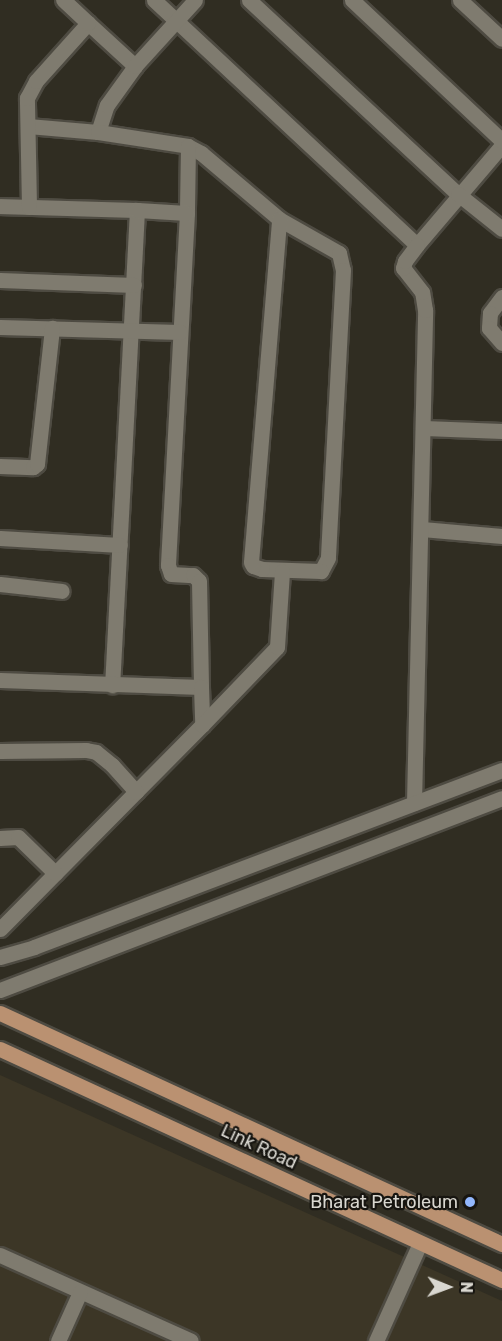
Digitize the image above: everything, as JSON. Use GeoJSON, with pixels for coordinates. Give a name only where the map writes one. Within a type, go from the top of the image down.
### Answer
{"type":"FeatureCollection","features":[{"type":"Feature","properties":{"kind":"main road","name":"Link Road"},"geometry":{"type":"LineString","coordinates":[[0,1013],[502,1244]]}},
{"type":"Feature","properties":{"kind":"main road","name":"Link Road"},"geometry":{"type":"LineString","coordinates":[[0,1049],[502,1280]]}},
{"type":"Feature","properties":{"kind":"street"},"geometry":{"type":"LineString","coordinates":[[63,0],[135,66]]}},
{"type":"Feature","properties":{"kind":"street"},"geometry":{"type":"LineString","coordinates":[[153,0],[417,245]]}},
{"type":"Feature","properties":{"kind":"street"},"geometry":{"type":"LineString","coordinates":[[98,132],[107,105],[135,66],[195,0]]}},
{"type":"Feature","properties":{"kind":"street"},"geometry":{"type":"LineString","coordinates":[[249,0],[458,194],[502,229]]}},
{"type":"Feature","properties":{"kind":"street"},"geometry":{"type":"LineString","coordinates":[[352,0],[502,143],[417,245],[405,261],[403,268],[422,292],[425,303],[422,529],[414,803]]}},
{"type":"Feature","properties":{"kind":"street"},"geometry":{"type":"LineString","coordinates":[[460,0],[502,39]]}},
{"type":"Feature","properties":{"kind":"street"},"geometry":{"type":"LineString","coordinates":[[29,207],[27,98],[30,89],[88,22]]}},
{"type":"Feature","properties":{"kind":"street"},"geometry":{"type":"LineString","coordinates":[[28,126],[98,132],[188,146],[201,153],[279,219],[339,254],[343,270],[328,561],[321,571],[256,568],[251,562],[279,219]]}},
{"type":"Feature","properties":{"kind":"street"},"geometry":{"type":"LineString","coordinates":[[188,146],[187,213],[168,570],[171,574],[193,575],[199,581],[202,725]]}},
{"type":"Feature","properties":{"kind":"street"},"geometry":{"type":"LineString","coordinates":[[0,206],[187,213]]}},
{"type":"Feature","properties":{"kind":"street"},"geometry":{"type":"LineString","coordinates":[[112,685],[137,210]]}},
{"type":"Feature","properties":{"kind":"street"},"geometry":{"type":"LineString","coordinates":[[0,280],[134,285]]}},
{"type":"Feature","properties":{"kind":"street"},"geometry":{"type":"LineString","coordinates":[[502,297],[490,313],[489,328],[502,343]]}},
{"type":"Feature","properties":{"kind":"street"},"geometry":{"type":"LineString","coordinates":[[0,327],[180,332]]}},
{"type":"Feature","properties":{"kind":"street"},"geometry":{"type":"LineString","coordinates":[[0,466],[33,467],[37,464],[52,328]]}},
{"type":"Feature","properties":{"kind":"street"},"geometry":{"type":"LineString","coordinates":[[424,428],[502,430]]}},
{"type":"Feature","properties":{"kind":"street"},"geometry":{"type":"LineString","coordinates":[[422,529],[502,536]]}},
{"type":"Feature","properties":{"kind":"street"},"geometry":{"type":"LineString","coordinates":[[0,538],[120,545]]}},
{"type":"Feature","properties":{"kind":"street"},"geometry":{"type":"LineString","coordinates":[[0,929],[276,647],[282,571]]}},
{"type":"Feature","properties":{"kind":"street"},"geometry":{"type":"LineString","coordinates":[[0,584],[62,591]]}},
{"type":"Feature","properties":{"kind":"street"},"geometry":{"type":"LineString","coordinates":[[0,680],[201,687]]}},
{"type":"Feature","properties":{"kind":"street"},"geometry":{"type":"LineString","coordinates":[[0,751],[86,750],[96,752],[112,765],[136,792]]}},
{"type":"Feature","properties":{"kind":"street"},"geometry":{"type":"LineString","coordinates":[[0,957],[34,947],[502,770]]}},
{"type":"Feature","properties":{"kind":"street"},"geometry":{"type":"LineString","coordinates":[[0,990],[498,800],[486,777]]}},
{"type":"Feature","properties":{"kind":"street"},"geometry":{"type":"LineString","coordinates":[[0,838],[18,837],[56,873]]}},
{"type":"Feature","properties":{"kind":"street"},"geometry":{"type":"LineString","coordinates":[[376,1341],[420,1244]]}},
{"type":"Feature","properties":{"kind":"street"},"geometry":{"type":"LineString","coordinates":[[0,1255],[191,1341]]}},
{"type":"Feature","properties":{"kind":"street"},"geometry":{"type":"LineString","coordinates":[[58,1341],[80,1292]]}},
{"type":"Feature","properties":{"kind":"shaded area"},"geometry":{"type":"Polygon","coordinates":[[[0,1075],[502,1301],[502,1341],[0,1341],[0,1075]]]}},
{"type":"Feature","properties":{"kind":"place","name":"Bharat Petroleum"},"geometry":{"type":"Point","coordinates":[470,1202]}}]}
